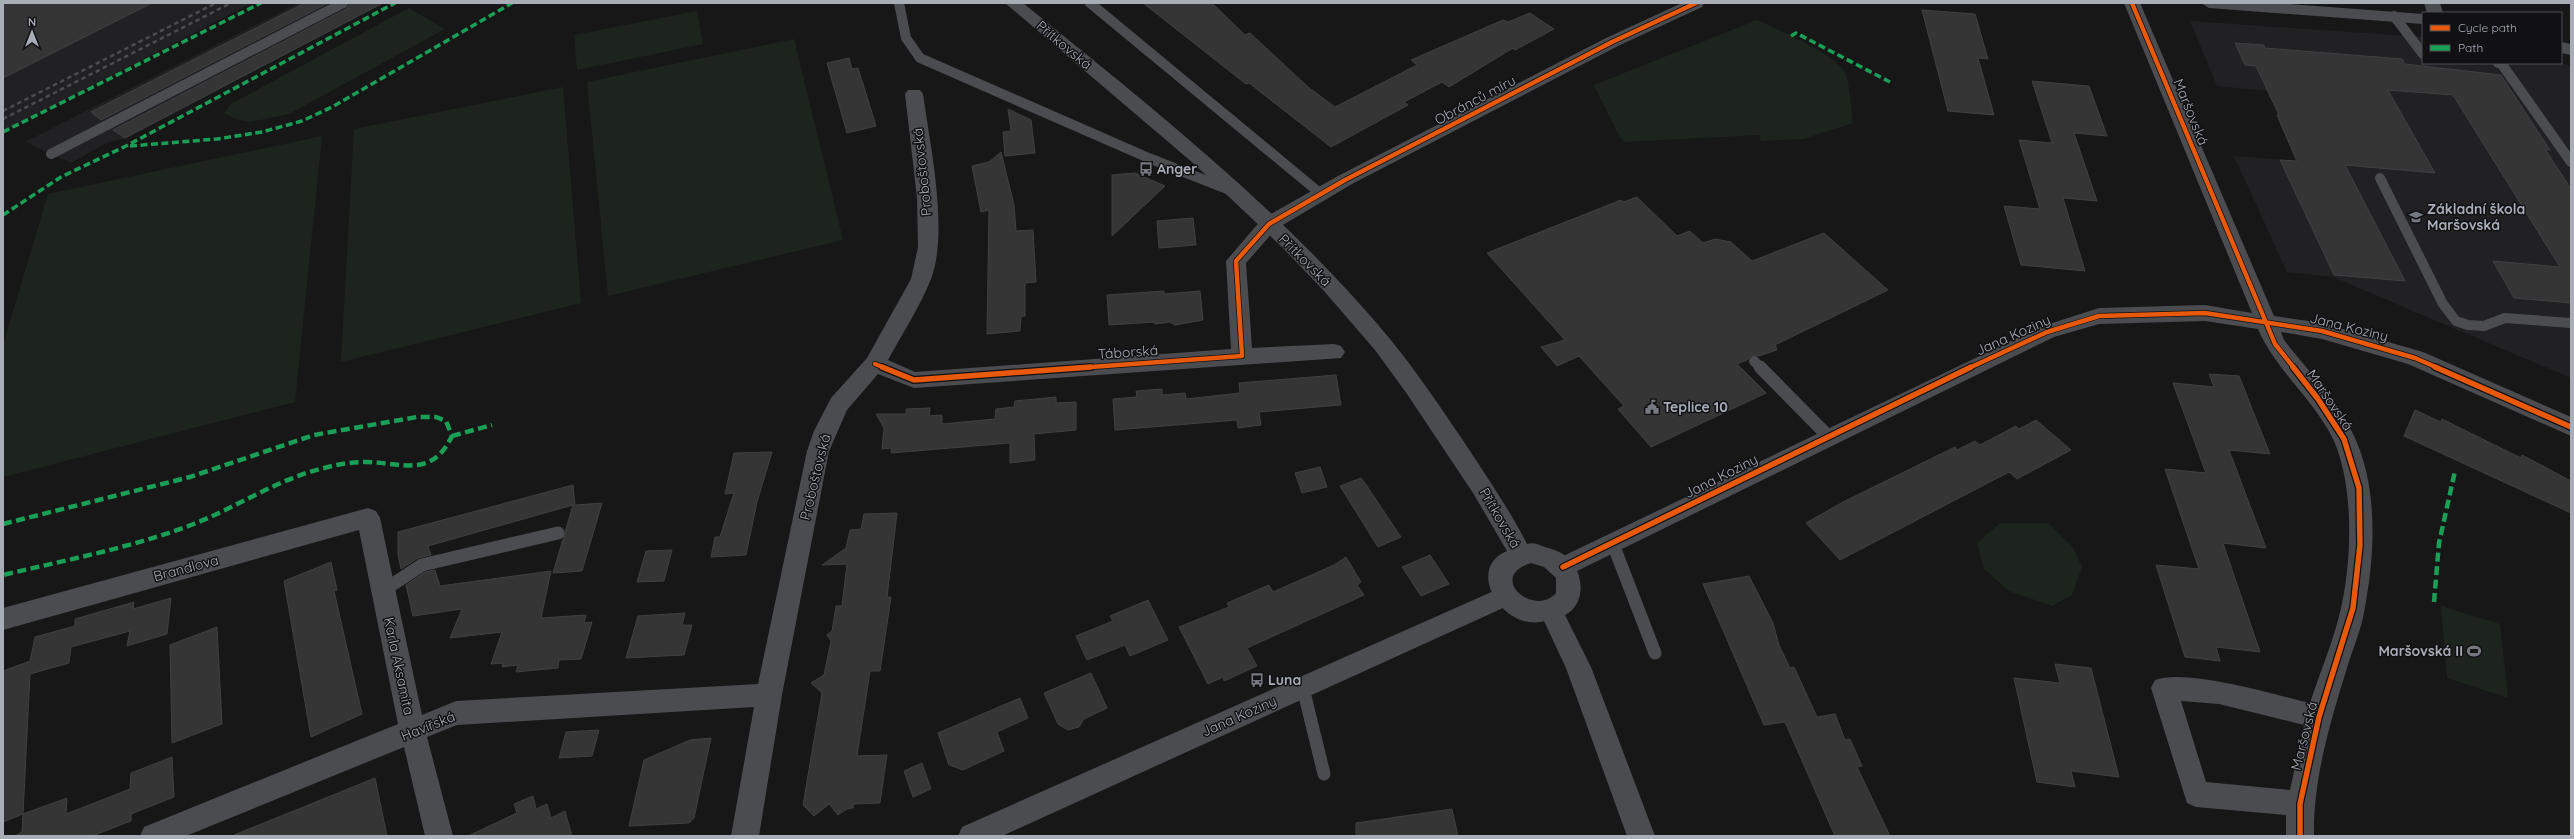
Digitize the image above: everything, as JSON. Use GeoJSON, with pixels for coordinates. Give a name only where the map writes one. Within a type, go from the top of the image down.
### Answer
{"type":"FeatureCollection","features":[{"type":"Feature","properties":{"kind":"street","name":"Přítkovská"},"geometry":{"type":"LineString","coordinates":[[1013,3],[1233,191],[1270,224],[1331,286],[1372,332],[1410,381],[1498,511],[1520,554]]}},
{"type":"Feature","properties":{"kind":"street","name":"Obránců míru"},"geometry":{"type":"LineString","coordinates":[[1270,224],[1321,194],[1612,42],[1696,3]]}},
{"type":"Feature","properties":{"kind":"street","name":"Maršovská"},"geometry":{"type":"LineString","coordinates":[[2132,3],[2275,344],[2318,399],[2344,440],[2359,488],[2360,545],[2353,608],[2319,717],[2300,804],[2300,836]]}},
{"type":"Feature","properties":{"kind":"street"},"geometry":{"type":"LineString","coordinates":[[2209,3],[2422,19]]}},
{"type":"Feature","properties":{"kind":"street","name":"Proboštovská"},"geometry":{"type":"LineString","coordinates":[[745,836],[768,695],[818,452],[825,431],[839,404],[875,364],[922,279],[928,247],[927,198],[914,94]]}},
{"type":"Feature","properties":{"kind":"street"},"geometry":{"type":"LineString","coordinates":[[1242,356],[1236,261],[1270,224]]}},
{"type":"Feature","properties":{"kind":"street","name":"Jana Koziny"},"geometry":{"type":"LineString","coordinates":[[1562,567],[1613,544],[1828,436],[2047,332],[2099,316],[2190,312],[2266,321],[2353,338],[2415,358],[2571,427]]}},
{"type":"Feature","properties":{"kind":"street","name":"Táborská"},"geometry":{"type":"LineString","coordinates":[[875,364],[914,380],[1242,356],[1334,352]]}},
{"type":"Feature","properties":{"kind":"street","name":"Karla Aksamita"},"geometry":{"type":"LineString","coordinates":[[368,518],[413,732],[439,836]]}},
{"type":"Feature","properties":{"kind":"street","name":"Brandlova"},"geometry":{"type":"LineString","coordinates":[[3,619],[368,518]]}},
{"type":"Feature","properties":{"kind":"street"},"geometry":{"type":"LineString","coordinates":[[1520,554],[1541,554],[1552,558],[1562,567],[1570,584],[1568,596],[1561,605],[1550,611],[1538,613],[1525,611],[1513,604],[1505,596],[1499,578],[1502,567],[1509,559],[1520,554]]}},
{"type":"Feature","properties":{"kind":"street","name":"Jana Koziny"},"geometry":{"type":"LineString","coordinates":[[972,836],[1505,596]]}},
{"type":"Feature","properties":{"kind":"street"},"geometry":{"type":"LineString","coordinates":[[1550,611],[1578,667],[1641,836]]}},
{"type":"Feature","properties":{"kind":"street","name":"Maršovská"},"geometry":{"type":"LineString","coordinates":[[2300,804],[2196,794],[2164,688],[2219,693],[2319,717]]}},
{"type":"Feature","properties":{"kind":"street","name":"Havířská"},"geometry":{"type":"LineString","coordinates":[[154,836],[413,732],[456,713],[768,695]]}},
{"type":"Feature","properties":{"kind":"lane"},"geometry":{"type":"LineString","coordinates":[[51,154],[344,3]]}},
{"type":"Feature","properties":{"kind":"lane"},"geometry":{"type":"LineString","coordinates":[[899,3],[906,38],[920,58],[1151,159],[1233,191]]}},
{"type":"Feature","properties":{"kind":"lane"},"geometry":{"type":"LineString","coordinates":[[1090,3],[1321,194]]}},
{"type":"Feature","properties":{"kind":"lane"},"geometry":{"type":"LineString","coordinates":[[2394,16],[2422,53]]}},
{"type":"Feature","properties":{"kind":"lane"},"geometry":{"type":"LineString","coordinates":[[2502,64],[2571,162]]}},
{"type":"Feature","properties":{"kind":"lane"},"geometry":{"type":"LineString","coordinates":[[2380,178],[2443,304],[2456,321],[2468,326],[2484,326],[2505,318],[2571,323]]}},
{"type":"Feature","properties":{"kind":"lane"},"geometry":{"type":"LineString","coordinates":[[1754,361],[1828,436]]}},
{"type":"Feature","properties":{"kind":"lane"},"geometry":{"type":"LineString","coordinates":[[384,590],[422,565],[558,532]]}},
{"type":"Feature","properties":{"kind":"lane"},"geometry":{"type":"LineString","coordinates":[[1613,544],[1655,653]]}},
{"type":"Feature","properties":{"kind":"lane"},"geometry":{"type":"LineString","coordinates":[[1303,688],[1324,774]]}},
{"type":"Feature","properties":{"kind":"shaded area"},"geometry":{"type":"Polygon","coordinates":[[[3,3],[252,3],[3,132],[3,3]]]}},
{"type":"Feature","properties":{"kind":"shaded area"},"geometry":{"type":"Polygon","coordinates":[[[299,3],[384,3],[124,139],[108,142],[71,163],[25,142],[299,3]]]}},
{"type":"Feature","properties":{"kind":"shaded area"},"geometry":{"type":"Polygon","coordinates":[[[409,8],[445,29],[289,114],[250,122],[236,119],[224,113],[231,104],[409,8]]]}},
{"type":"Feature","properties":{"kind":"shaded area"},"geometry":{"type":"Polygon","coordinates":[[[697,11],[703,44],[577,70],[574,35],[697,11]]]}},
{"type":"Feature","properties":{"kind":"shaded area"},"geometry":{"type":"Polygon","coordinates":[[[1757,20],[1817,49],[1828,56],[1844,71],[1848,81],[1853,123],[1803,139],[1761,141],[1759,135],[1625,142],[1620,137],[1594,85],[1757,20]]]}},
{"type":"Feature","properties":{"kind":"shaded area","name":"Základní škola Maršovská"},"geometry":{"type":"Polygon","coordinates":[[[2190,21],[2422,37],[2422,64],[2562,63],[2571,66],[2571,378],[2333,277],[2287,272],[2234,156],[2296,161],[2276,115],[2279,115],[2268,91],[2217,86],[2190,21]]]}},
{"type":"Feature","properties":{"kind":"shaded area"},"geometry":{"type":"Polygon","coordinates":[[[794,39],[843,240],[608,296],[587,82],[794,39]]]}},
{"type":"Feature","properties":{"kind":"shaded area"},"geometry":{"type":"Polygon","coordinates":[[[563,87],[581,303],[341,362],[354,129],[563,87]]]}},
{"type":"Feature","properties":{"kind":"shaded area"},"geometry":{"type":"Polygon","coordinates":[[[322,136],[295,402],[3,477],[3,345],[48,194],[322,136]]]}},
{"type":"Feature","properties":{"kind":"shaded area"},"geometry":{"type":"Polygon","coordinates":[[[2000,523],[2048,523],[2072,546],[2082,567],[2072,595],[2052,606],[2009,591],[1984,569],[1977,543],[2000,523]]]}},
{"type":"Feature","properties":{"kind":"shaded area","name":"Maršovská II"},"geometry":{"type":"Polygon","coordinates":[[[2441,606],[2500,624],[2508,698],[2447,678],[2441,606]]]}},
{"type":"Feature","properties":{"kind":"building"},"geometry":{"type":"Polygon","coordinates":[[[3,3],[152,3],[3,78],[3,3]]]}},
{"type":"Feature","properties":{"kind":"building"},"geometry":{"type":"Polygon","coordinates":[[[305,3],[328,3],[101,120],[91,112],[305,3]]]}},
{"type":"Feature","properties":{"kind":"building"},"geometry":{"type":"Polygon","coordinates":[[[350,3],[383,3],[125,138],[113,130],[346,9],[350,3]]]}},
{"type":"Feature","properties":{"kind":"building"},"geometry":{"type":"Polygon","coordinates":[[[1143,3],[1212,3],[1245,35],[1250,33],[1308,87],[1335,107],[1417,65],[1411,60],[1503,20],[1508,22],[1530,13],[1554,29],[1515,50],[1513,48],[1449,87],[1442,82],[1404,102],[1408,105],[1331,147],[1249,83],[1246,84],[1143,3]]]}},
{"type":"Feature","properties":{"kind":"building"},"geometry":{"type":"Polygon","coordinates":[[[1922,10],[1975,14],[1988,59],[1978,58],[1994,115],[1948,111],[1922,10]]]}},
{"type":"Feature","properties":{"kind":"building"},"geometry":{"type":"Polygon","coordinates":[[[2235,43],[2264,45],[2265,48],[2402,59],[2405,64],[2501,75],[2550,150],[2545,149],[2571,189],[2571,303],[2514,298],[2493,261],[2560,267],[2453,95],[2388,90],[2435,173],[2345,165],[2405,281],[2334,275],[2280,160],[2297,161],[2277,115],[2279,115],[2256,66],[2245,65],[2235,43]]]}},
{"type":"Feature","properties":{"kind":"building"},"geometry":{"type":"Polygon","coordinates":[[[849,58],[852,69],[858,68],[876,126],[847,133],[827,63],[849,58]]]}},
{"type":"Feature","properties":{"kind":"building"},"geometry":{"type":"Polygon","coordinates":[[[2032,81],[2089,86],[2107,136],[2074,133],[2097,201],[2063,198],[2085,271],[2021,265],[2004,206],[2040,209],[2019,140],[2052,143],[2032,81]]]}},
{"type":"Feature","properties":{"kind":"building"},"geometry":{"type":"Polygon","coordinates":[[[1008,109],[1031,120],[1035,153],[1005,156],[1003,132],[1011,131],[1008,109]]]}},
{"type":"Feature","properties":{"kind":"building"},"geometry":{"type":"Polygon","coordinates":[[[1001,152],[1014,205],[1016,231],[1033,230],[1036,282],[1025,283],[1025,316],[1021,317],[1020,331],[987,334],[989,210],[981,212],[972,166],[989,162],[1001,152]]]}},
{"type":"Feature","properties":{"kind":"building"},"geometry":{"type":"Polygon","coordinates":[[[1135,173],[1165,186],[1112,236],[1112,175],[1135,173]]]}},
{"type":"Feature","properties":{"kind":"building"},"geometry":{"type":"Polygon","coordinates":[[[1637,197],[1677,236],[1690,231],[1703,243],[1715,239],[1731,242],[1752,261],[1824,233],[1888,290],[1775,345],[1777,350],[1759,356],[1752,355],[1747,360],[1737,364],[1766,393],[1651,447],[1618,409],[1624,406],[1579,356],[1557,366],[1541,347],[1565,340],[1487,253],[1621,200],[1623,202],[1637,197]]]}},
{"type":"Feature","properties":{"kind":"building"},"geometry":{"type":"Polygon","coordinates":[[[1193,218],[1196,245],[1159,248],[1157,221],[1193,218]]]}},
{"type":"Feature","properties":{"kind":"building"},"geometry":{"type":"Polygon","coordinates":[[[1164,291],[1164,294],[1200,291],[1203,320],[1175,325],[1170,322],[1155,324],[1155,322],[1109,325],[1107,295],[1164,291]]]}},
{"type":"Feature","properties":{"kind":"building"},"geometry":{"type":"Polygon","coordinates":[[[2209,374],[2239,376],[2270,454],[2229,450],[2266,548],[2223,543],[2260,652],[2216,647],[2220,661],[2185,657],[2156,565],[2199,569],[2165,469],[2206,473],[2173,383],[2214,387],[2209,374]]]}},
{"type":"Feature","properties":{"kind":"building"},"geometry":{"type":"Polygon","coordinates":[[[1336,375],[1341,405],[1259,412],[1261,425],[1238,428],[1237,420],[1115,430],[1113,399],[1137,397],[1136,391],[1162,389],[1162,395],[1185,393],[1186,399],[1240,393],[1239,383],[1336,375]]]}},
{"type":"Feature","properties":{"kind":"building"},"geometry":{"type":"Polygon","coordinates":[[[1056,397],[1056,403],[1076,402],[1076,430],[1034,434],[1035,460],[1010,463],[1010,443],[891,453],[892,448],[882,449],[884,428],[876,414],[906,414],[906,409],[930,408],[929,416],[942,415],[942,424],[995,419],[996,409],[1014,407],[1015,401],[1056,397]]]}},
{"type":"Feature","properties":{"kind":"building"},"geometry":{"type":"Polygon","coordinates":[[[2415,410],[2441,422],[2442,419],[2521,458],[2522,455],[2571,481],[2571,513],[2404,436],[2415,410]]]}},
{"type":"Feature","properties":{"kind":"building"},"geometry":{"type":"Polygon","coordinates":[[[2036,420],[2071,450],[2017,479],[2009,472],[1840,560],[1806,523],[1843,502],[1955,447],[1957,450],[1975,441],[1980,445],[2016,426],[2019,429],[2036,420]]]}},
{"type":"Feature","properties":{"kind":"building"},"geometry":{"type":"Polygon","coordinates":[[[772,452],[757,502],[746,555],[711,557],[715,537],[720,537],[734,493],[725,494],[734,453],[772,452]]]}},
{"type":"Feature","properties":{"kind":"building"},"geometry":{"type":"Polygon","coordinates":[[[1320,467],[1327,487],[1302,493],[1295,473],[1320,467]]]}},
{"type":"Feature","properties":{"kind":"building"},"geometry":{"type":"Polygon","coordinates":[[[1361,478],[1401,537],[1378,547],[1340,486],[1361,478]]]}},
{"type":"Feature","properties":{"kind":"building"},"geometry":{"type":"Polygon","coordinates":[[[573,485],[575,505],[602,503],[582,571],[553,573],[573,505],[428,546],[431,555],[418,558],[401,569],[398,555],[398,532],[573,485]]]}},
{"type":"Feature","properties":{"kind":"building"},"geometry":{"type":"Polygon","coordinates":[[[897,513],[887,597],[891,597],[880,671],[870,671],[857,756],[887,755],[880,803],[854,804],[853,808],[847,809],[838,815],[829,804],[814,816],[803,805],[822,693],[811,683],[824,675],[831,641],[827,635],[832,631],[836,606],[842,606],[847,564],[822,565],[846,548],[850,530],[861,529],[864,514],[897,513]]]}},
{"type":"Feature","properties":{"kind":"building"},"geometry":{"type":"Polygon","coordinates":[[[672,550],[664,581],[637,582],[646,551],[672,550]]]}},
{"type":"Feature","properties":{"kind":"building"},"geometry":{"type":"Polygon","coordinates":[[[1430,555],[1449,584],[1421,596],[1402,567],[1430,555]]]}},
{"type":"Feature","properties":{"kind":"building"},"geometry":{"type":"Polygon","coordinates":[[[1346,557],[1361,582],[1357,585],[1364,595],[1247,648],[1257,666],[1224,681],[1223,677],[1208,684],[1179,627],[1229,607],[1227,603],[1269,585],[1273,592],[1334,565],[1346,557]]]}},
{"type":"Feature","properties":{"kind":"building"},"geometry":{"type":"Polygon","coordinates":[[[331,562],[337,590],[334,591],[362,714],[311,737],[284,581],[331,562]]]}},
{"type":"Feature","properties":{"kind":"building"},"geometry":{"type":"Polygon","coordinates":[[[435,570],[440,586],[551,571],[541,618],[586,615],[584,623],[592,622],[581,659],[559,660],[558,668],[516,672],[518,665],[502,667],[503,663],[491,664],[502,632],[450,638],[462,609],[413,616],[406,585],[425,572],[435,570]]]}},
{"type":"Feature","properties":{"kind":"building"},"geometry":{"type":"Polygon","coordinates":[[[1749,576],[1773,623],[1779,645],[1790,668],[1794,667],[1817,717],[1835,714],[1845,740],[1850,739],[1862,766],[1857,767],[1890,836],[1835,836],[1785,722],[1764,725],[1703,584],[1749,576]]]}},
{"type":"Feature","properties":{"kind":"building"},"geometry":{"type":"Polygon","coordinates":[[[171,598],[167,634],[127,646],[130,631],[71,647],[69,663],[30,674],[23,814],[3,822],[3,671],[30,661],[35,637],[75,626],[75,619],[134,602],[133,609],[171,598]]]}},
{"type":"Feature","properties":{"kind":"building"},"geometry":{"type":"Polygon","coordinates":[[[1148,600],[1168,640],[1130,656],[1125,645],[1087,660],[1076,636],[1113,621],[1110,616],[1148,600]]]}},
{"type":"Feature","properties":{"kind":"building"},"geometry":{"type":"Polygon","coordinates":[[[685,613],[682,625],[692,625],[684,655],[626,658],[638,616],[685,613]]]}},
{"type":"Feature","properties":{"kind":"building"},"geometry":{"type":"Polygon","coordinates":[[[217,627],[222,724],[172,743],[170,645],[217,627]]]}},
{"type":"Feature","properties":{"kind":"building"},"geometry":{"type":"Polygon","coordinates":[[[2055,664],[2091,668],[2119,777],[2071,771],[2075,787],[2037,782],[2014,678],[2060,683],[2055,664]]]}},
{"type":"Feature","properties":{"kind":"building"},"geometry":{"type":"Polygon","coordinates":[[[1091,673],[1107,708],[1084,719],[1079,727],[1068,730],[1058,724],[1044,693],[1091,673]]]}},
{"type":"Feature","properties":{"kind":"building"},"geometry":{"type":"Polygon","coordinates":[[[1020,698],[1028,718],[997,732],[1004,751],[963,770],[949,765],[938,733],[1020,698]]]}},
{"type":"Feature","properties":{"kind":"building"},"geometry":{"type":"Polygon","coordinates":[[[599,730],[592,756],[559,758],[566,732],[599,730]]]}},
{"type":"Feature","properties":{"kind":"building"},"geometry":{"type":"Polygon","coordinates":[[[711,738],[694,818],[689,823],[629,826],[644,760],[690,740],[711,738]]]}},
{"type":"Feature","properties":{"kind":"building"},"geometry":{"type":"Polygon","coordinates":[[[172,757],[174,797],[131,814],[131,821],[92,836],[15,836],[22,832],[23,814],[67,798],[66,814],[130,789],[131,773],[172,757]]]}},
{"type":"Feature","properties":{"kind":"building"},"geometry":{"type":"Polygon","coordinates":[[[922,763],[931,789],[913,797],[904,771],[922,763]]]}},
{"type":"Feature","properties":{"kind":"building"},"geometry":{"type":"Polygon","coordinates":[[[375,778],[387,836],[234,836],[234,835],[375,778]]]}},
{"type":"Feature","properties":{"kind":"building"},"geometry":{"type":"Polygon","coordinates":[[[533,796],[536,809],[547,804],[551,818],[565,811],[572,836],[468,836],[517,813],[514,804],[533,796]]]}},
{"type":"Feature","properties":{"kind":"building"},"geometry":{"type":"Polygon","coordinates":[[[1452,809],[1458,836],[1356,836],[1356,823],[1452,809]]]}},
{"type":"Feature","properties":{"kind":"railway"},"geometry":{"type":"LineString","coordinates":[[3,111],[216,3]]}},
{"type":"Feature","properties":{"kind":"railway"},"geometry":{"type":"LineString","coordinates":[[3,119],[231,3]]}},
{"type":"Feature","properties":{"kind":"marked path"},"geometry":{"type":"LineString","coordinates":[[3,132],[261,3]]}},
{"type":"Feature","properties":{"kind":"marked path"},"geometry":{"type":"LineString","coordinates":[[3,215],[61,177],[126,146],[395,3]]}},
{"type":"Feature","properties":{"kind":"marked path"},"geometry":{"type":"LineString","coordinates":[[130,146],[240,136],[283,127],[302,121],[332,107],[512,3]]}},
{"type":"Feature","properties":{"kind":"marked path"},"geometry":{"type":"LineString","coordinates":[[1791,36],[1796,33],[1890,82]]}},
{"type":"Feature","properties":{"kind":"marked path"},"geometry":{"type":"LineString","coordinates":[[3,524],[190,477],[314,435],[417,417],[436,417],[446,421],[452,436],[445,450],[437,459],[427,464],[404,466],[360,462],[311,471],[191,525],[104,551],[3,575]]}},
{"type":"Feature","properties":{"kind":"marked path"},"geometry":{"type":"LineString","coordinates":[[452,436],[492,425]]}},
{"type":"Feature","properties":{"kind":"marked path"},"geometry":{"type":"LineString","coordinates":[[2434,602],[2439,543],[2455,471]]}},
{"type":"Feature","properties":{"kind":"cycle path"},"geometry":{"type":"LineString","coordinates":[[875,364],[914,380],[1242,356],[1236,261],[1269,224],[1345,180],[1612,42],[1696,3]]}},
{"type":"Feature","properties":{"kind":"cycle path"},"geometry":{"type":"LineString","coordinates":[[2132,3],[2275,344],[2318,399],[2344,439],[2359,488],[2360,545],[2353,608],[2319,717],[2300,804],[2300,836]]}},
{"type":"Feature","properties":{"kind":"cycle path"},"geometry":{"type":"LineString","coordinates":[[1563,567],[1967,369],[2047,332],[2099,316],[2205,313],[2322,331],[2415,358],[2571,427]]}},
{"type":"Feature","properties":{"kind":"place","name":"Anger"},"geometry":{"type":"Point","coordinates":[1146,169]}},
{"type":"Feature","properties":{"kind":"place","name":"Základní škola Maršovská"},"geometry":{"type":"Point","coordinates":[2416,217]}},
{"type":"Feature","properties":{"kind":"place","name":"Teplice 10"},"geometry":{"type":"Point","coordinates":[1652,407]}},
{"type":"Feature","properties":{"kind":"place","name":"Maršovská II"},"geometry":{"type":"Point","coordinates":[2474,651]}},
{"type":"Feature","properties":{"kind":"place","name":"Luna"},"geometry":{"type":"Point","coordinates":[1257,680]}}]}
